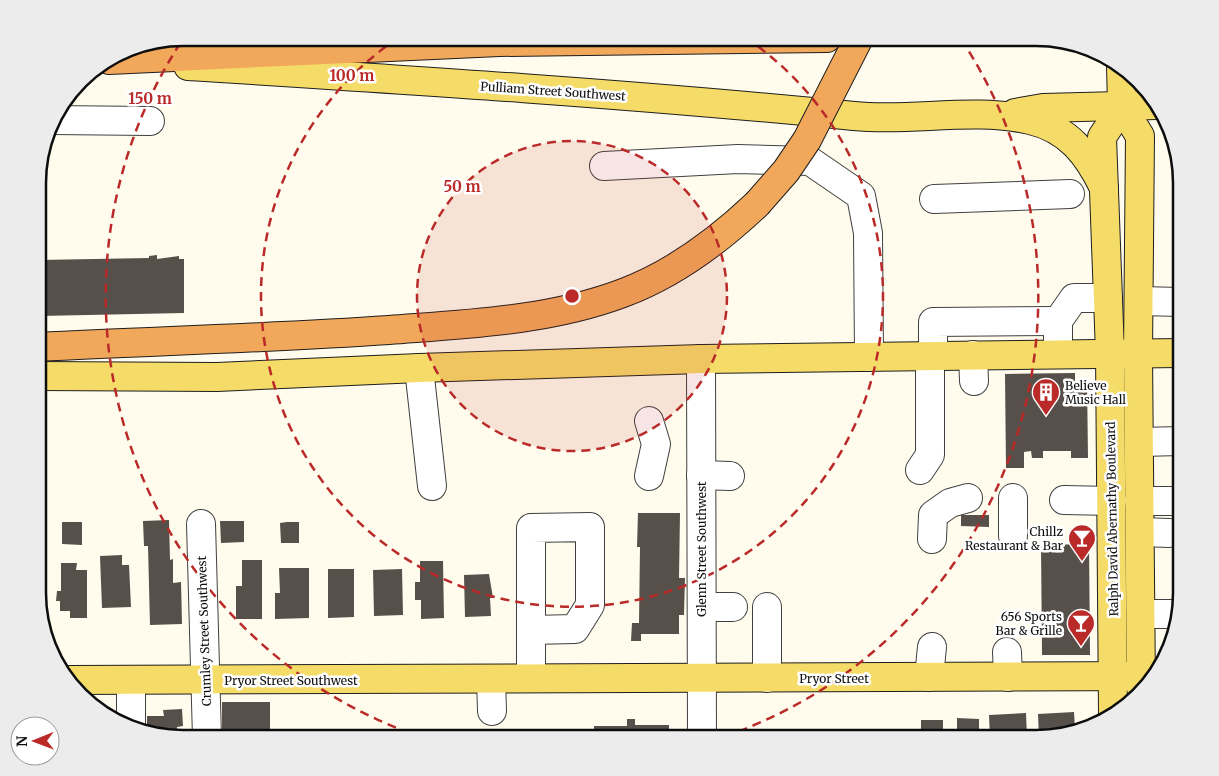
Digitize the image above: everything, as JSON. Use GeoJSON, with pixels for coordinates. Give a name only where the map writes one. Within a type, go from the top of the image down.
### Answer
{"type":"FeatureCollection","features":[{"type":"Feature","properties":{"kind":"highway"},"geometry":{"type":"LineString","coordinates":[[46,347],[389,330],[523,318],[569,309],[624,292],[679,265],[712,244],[757,204],[786,171],[807,140],[855,46]]}},
{"type":"Feature","properties":{"kind":"highway"},"geometry":{"type":"LineString","coordinates":[[125,60],[402,47]]}},
{"type":"Feature","properties":{"kind":"main road","name":"Pulliam Street Southwest"},"geometry":{"type":"LineString","coordinates":[[121,62],[691,100],[858,117],[999,116],[1032,120],[1058,131],[1074,141],[1092,163],[1104,196]]}},
{"type":"Feature","properties":{"kind":"main road"},"geometry":{"type":"LineString","coordinates":[[1121,76],[1122,107],[1140,136],[1140,301],[1138,353],[1142,614],[1146,675]]}},
{"type":"Feature","properties":{"kind":"main road","name":"Pulliam Street Southwest"},"geometry":{"type":"LineString","coordinates":[[999,116],[1043,108],[1148,105]]}},
{"type":"Feature","properties":{"kind":"main road","name":"Ralph David Abernathy Boulevard"},"geometry":{"type":"LineString","coordinates":[[1113,705],[1110,353],[1102,136],[1122,107]]}},
{"type":"Feature","properties":{"kind":"main road"},"geometry":{"type":"LineString","coordinates":[[1104,196],[1140,204]]}},
{"type":"Feature","properties":{"kind":"main road"},"geometry":{"type":"LineString","coordinates":[[46,376],[217,377],[701,359],[931,355],[973,368],[1058,354],[1172,353]]}},
{"type":"Feature","properties":{"kind":"main road","name":"Pryor Street"},"geometry":{"type":"LineString","coordinates":[[512,679],[929,677],[1007,665],[1142,679]]}},
{"type":"Feature","properties":{"kind":"main road","name":"Pryor Street Southwest"},"geometry":{"type":"LineString","coordinates":[[78,680],[512,679]]}},
{"type":"Feature","properties":{"kind":"street"},"geometry":{"type":"LineString","coordinates":[[61,120],[150,121]]}},
{"type":"Feature","properties":{"kind":"street"},"geometry":{"type":"LineString","coordinates":[[604,166],[738,159],[810,161],[861,196],[868,233],[869,356]]}},
{"type":"Feature","properties":{"kind":"street"},"geometry":{"type":"LineString","coordinates":[[934,199],[1070,194]]}},
{"type":"Feature","properties":{"kind":"street"},"geometry":{"type":"LineString","coordinates":[[1058,354],[1058,321],[1074,298],[1108,298]]}},
{"type":"Feature","properties":{"kind":"street"},"geometry":{"type":"LineString","coordinates":[[1140,301],[1172,302]]}},
{"type":"Feature","properties":{"kind":"street"},"geometry":{"type":"LineString","coordinates":[[920,470],[930,455],[933,322],[1058,321]]}},
{"type":"Feature","properties":{"kind":"street","name":"Glenn Street Southwest"},"geometry":{"type":"LineString","coordinates":[[701,359],[702,729]]}},
{"type":"Feature","properties":{"kind":"street"},"geometry":{"type":"LineString","coordinates":[[419,368],[432,486]]}},
{"type":"Feature","properties":{"kind":"street"},"geometry":{"type":"LineString","coordinates":[[649,421],[656,444],[649,476]]}},
{"type":"Feature","properties":{"kind":"street"},"geometry":{"type":"LineString","coordinates":[[1140,442],[1172,441]]}},
{"type":"Feature","properties":{"kind":"street"},"geometry":{"type":"LineString","coordinates":[[701,475],[730,476]]}},
{"type":"Feature","properties":{"kind":"street"},"geometry":{"type":"LineString","coordinates":[[932,539],[933,515],[950,503],[968,498]]}},
{"type":"Feature","properties":{"kind":"street"},"geometry":{"type":"LineString","coordinates":[[1013,498],[1013,536]]}},
{"type":"Feature","properties":{"kind":"street"},"geometry":{"type":"LineString","coordinates":[[1064,500],[1112,501]]}},
{"type":"Feature","properties":{"kind":"street"},"geometry":{"type":"LineString","coordinates":[[1141,501],[1172,501]]}},
{"type":"Feature","properties":{"kind":"street","name":"Crumley Street Southwest"},"geometry":{"type":"LineString","coordinates":[[201,524],[207,730]]}},
{"type":"Feature","properties":{"kind":"street"},"geometry":{"type":"LineString","coordinates":[[1141,532],[1169,533]]}},
{"type":"Feature","properties":{"kind":"street"},"geometry":{"type":"LineString","coordinates":[[702,607],[733,607]]}},
{"type":"Feature","properties":{"kind":"street"},"geometry":{"type":"LineString","coordinates":[[767,607],[767,678]]}},
{"type":"Feature","properties":{"kind":"street"},"geometry":{"type":"LineString","coordinates":[[1142,614],[1171,614]]}},
{"type":"Feature","properties":{"kind":"street"},"geometry":{"type":"LineString","coordinates":[[492,711],[512,679],[531,630]]}},
{"type":"Feature","properties":{"kind":"street"},"geometry":{"type":"LineString","coordinates":[[929,677],[932,647]]}},
{"type":"Feature","properties":{"kind":"street"},"geometry":{"type":"LineString","coordinates":[[131,680],[132,720]]}},
{"type":"Feature","properties":{"kind":"building"},"geometry":{"type":"Polygon","coordinates":[[[157,255],[157,259],[179,256],[179,259],[184,259],[184,313],[46,316],[46,260],[149,258],[149,256],[157,255]]]}},
{"type":"Feature","properties":{"kind":"building","name":"Believe Music Hall"},"geometry":{"type":"Polygon","coordinates":[[[1075,373],[1075,381],[1087,380],[1088,458],[1071,458],[1071,451],[1043,451],[1043,458],[1032,458],[1031,451],[1024,452],[1024,468],[1006,468],[1005,374],[1075,373]]]}},
{"type":"Feature","properties":{"kind":"building"},"geometry":{"type":"Polygon","coordinates":[[[638,513],[680,513],[679,578],[685,578],[684,615],[679,615],[679,634],[641,634],[641,641],[631,641],[632,623],[639,623],[640,547],[637,547],[638,513]]]}},
{"type":"Feature","properties":{"kind":"building"},"geometry":{"type":"Polygon","coordinates":[[[961,515],[989,515],[989,527],[961,526],[961,515]]]}},
{"type":"Feature","properties":{"kind":"building"},"geometry":{"type":"Polygon","coordinates":[[[169,520],[170,560],[173,559],[173,583],[181,582],[182,624],[150,625],[148,546],[144,546],[143,521],[169,520]]]}},
{"type":"Feature","properties":{"kind":"building"},"geometry":{"type":"Polygon","coordinates":[[[220,521],[244,521],[244,542],[221,543],[220,521]]]}},
{"type":"Feature","properties":{"kind":"building"},"geometry":{"type":"Polygon","coordinates":[[[62,522],[82,522],[82,545],[62,544],[62,522]]]}},
{"type":"Feature","properties":{"kind":"building"},"geometry":{"type":"Polygon","coordinates":[[[299,522],[299,543],[281,543],[280,523],[299,522]]]}},
{"type":"Feature","properties":{"kind":"building"},"geometry":{"type":"Polygon","coordinates":[[[1089,544],[1090,655],[1042,655],[1041,545],[1089,544]]]}},
{"type":"Feature","properties":{"kind":"building"},"geometry":{"type":"Polygon","coordinates":[[[122,555],[122,565],[129,565],[131,607],[102,608],[100,556],[122,555]]]}},
{"type":"Feature","properties":{"kind":"building"},"geometry":{"type":"Polygon","coordinates":[[[242,560],[262,560],[262,619],[236,619],[236,586],[242,586],[242,560]]]}},
{"type":"Feature","properties":{"kind":"building"},"geometry":{"type":"Polygon","coordinates":[[[420,561],[443,561],[444,618],[421,619],[421,600],[415,600],[415,582],[420,582],[420,561]]]}},
{"type":"Feature","properties":{"kind":"building"},"geometry":{"type":"Polygon","coordinates":[[[61,563],[77,563],[76,570],[87,570],[87,618],[70,618],[70,611],[60,611],[60,601],[56,601],[57,591],[61,591],[61,563]]]}},
{"type":"Feature","properties":{"kind":"building"},"geometry":{"type":"Polygon","coordinates":[[[279,568],[309,568],[309,618],[275,619],[275,593],[280,593],[279,568]]]}},
{"type":"Feature","properties":{"kind":"building"},"geometry":{"type":"Polygon","coordinates":[[[328,569],[354,569],[354,617],[328,618],[328,569]]]}},
{"type":"Feature","properties":{"kind":"building"},"geometry":{"type":"Polygon","coordinates":[[[402,569],[403,615],[374,616],[373,570],[402,569]]]}},
{"type":"Feature","properties":{"kind":"building"},"geometry":{"type":"Polygon","coordinates":[[[489,574],[493,598],[490,598],[491,616],[465,617],[464,575],[489,574]]]}},
{"type":"Feature","properties":{"kind":"building"},"geometry":{"type":"Polygon","coordinates":[[[222,702],[270,702],[270,730],[222,730],[222,702]]]}},
{"type":"Feature","properties":{"kind":"building"},"geometry":{"type":"Polygon","coordinates":[[[182,709],[183,726],[177,727],[177,730],[147,724],[147,716],[164,716],[163,710],[182,709]]]}},
{"type":"Feature","properties":{"kind":"building"},"geometry":{"type":"Polygon","coordinates":[[[1074,712],[1075,724],[1063,727],[1039,729],[1038,714],[1074,712]]]}},
{"type":"Feature","properties":{"kind":"building"},"geometry":{"type":"Polygon","coordinates":[[[1026,713],[1027,729],[990,729],[989,715],[1026,713]]]}},
{"type":"Feature","properties":{"kind":"building"},"geometry":{"type":"Polygon","coordinates":[[[957,718],[979,719],[979,729],[957,729],[957,718]]]}},
{"type":"Feature","properties":{"kind":"building"},"geometry":{"type":"Polygon","coordinates":[[[627,719],[635,719],[635,725],[669,725],[669,729],[594,730],[594,726],[627,726],[627,719]]]}},
{"type":"Feature","properties":{"kind":"building"},"geometry":{"type":"Polygon","coordinates":[[[921,720],[943,720],[943,729],[921,729],[921,720]]]}},
{"type":"Feature","properties":{"kind":"place","name":"Believe Music Hall"},"geometry":{"type":"Point","coordinates":[1046,416]}},
{"type":"Feature","properties":{"kind":"place","name":"Chillz Restaurant & Bar"},"geometry":{"type":"Point","coordinates":[1082,562]}},
{"type":"Feature","properties":{"kind":"place","name":"656 Sports Bar & Grille"},"geometry":{"type":"Point","coordinates":[1081,647]}}]}
